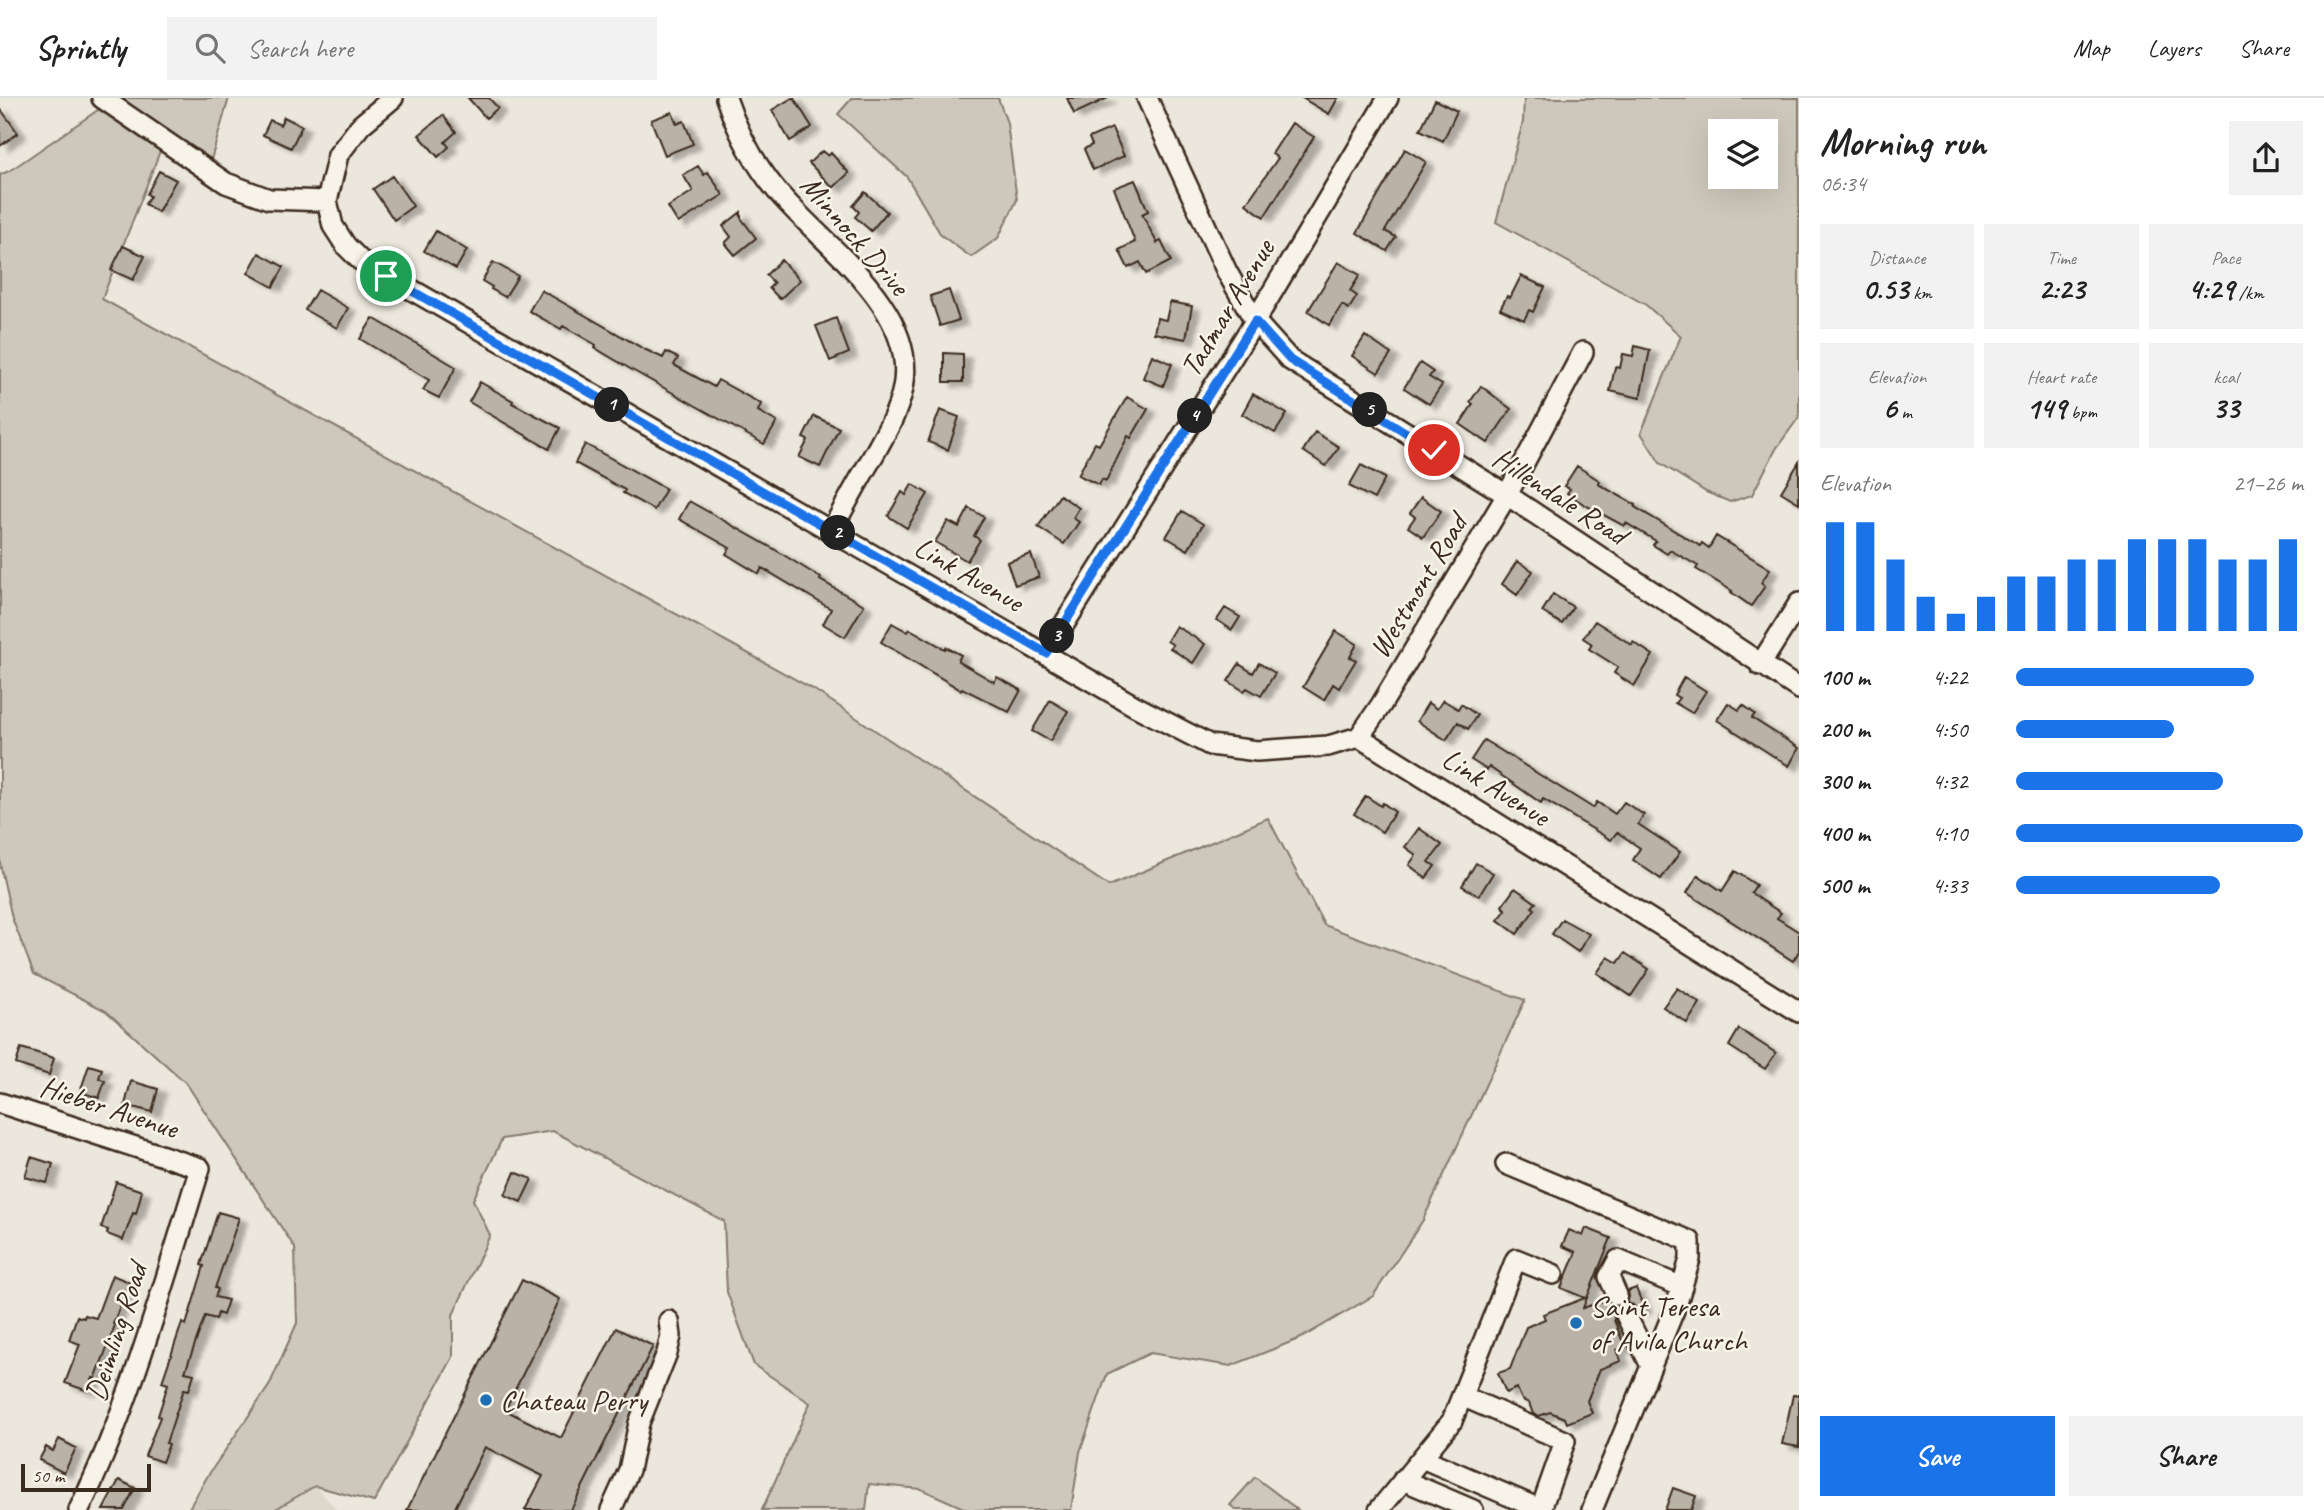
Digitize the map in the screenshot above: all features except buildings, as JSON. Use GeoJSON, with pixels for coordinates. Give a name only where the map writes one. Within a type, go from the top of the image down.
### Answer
{"type":"FeatureCollection","features":[{"type":"Feature","properties":{"kind":"street"},"geometry":{"type":"LineString","coordinates":[[102,98],[226,183],[269,199],[327,201],[338,155],[361,125],[393,98]]}},
{"type":"Feature","properties":{"kind":"street","name":"Minnock Drive"},"geometry":{"type":"LineString","coordinates":[[726,98],[746,146],[769,180],[834,247],[879,300],[904,354],[904,387],[895,417],[832,530]]}},
{"type":"Feature","properties":{"kind":"street","name":"Hillendale Road"},"geometry":{"type":"LineString","coordinates":[[1147,98],[1227,272],[1255,321],[1290,360],[1507,495],[1799,689]]}},
{"type":"Feature","properties":{"kind":"street","name":"Tadmar Avenue"},"geometry":{"type":"LineString","coordinates":[[1046,653],[1255,321],[1388,98]]}},
{"type":"Feature","properties":{"kind":"street","name":"Link Avenue"},"geometry":{"type":"LineString","coordinates":[[327,201],[333,226],[346,246],[360,260],[1135,706],[1210,745],[1257,751],[1328,746],[1359,737],[1799,1012]]}},
{"type":"Feature","properties":{"kind":"street","name":"Westmont Road"},"geometry":{"type":"LineString","coordinates":[[1359,737],[1507,495],[1583,352]]}},
{"type":"Feature","properties":{"kind":"street"},"geometry":{"type":"LineString","coordinates":[[1760,664],[1799,603]]}},
{"type":"Feature","properties":{"kind":"street","name":"Hieber Avenue"},"geometry":{"type":"LineString","coordinates":[[0,1103],[200,1168]]}},
{"type":"Feature","properties":{"kind":"street"},"geometry":{"type":"LineString","coordinates":[[1506,1164],[1690,1241],[1690,1259],[1682,1287],[1592,1510]]}},
{"type":"Feature","properties":{"kind":"street","name":"Deimling Road"},"geometry":{"type":"LineString","coordinates":[[79,1510],[128,1397],[200,1168]]}},
{"type":"Feature","properties":{"kind":"street"},"geometry":{"type":"LineString","coordinates":[[1379,1510],[1452,1421],[1516,1259],[1553,1274]]}},
{"type":"Feature","properties":{"kind":"street"},"geometry":{"type":"LineString","coordinates":[[1617,1295],[1609,1277],[1618,1260],[1682,1287]]}},
{"type":"Feature","properties":{"kind":"street"},"geometry":{"type":"LineString","coordinates":[[1626,1315],[1651,1366]]}},
{"type":"Feature","properties":{"kind":"street"},"geometry":{"type":"LineString","coordinates":[[611,1510],[629,1470],[639,1423],[667,1353],[671,1336],[669,1321]]}},
{"type":"Feature","properties":{"kind":"street"},"geometry":{"type":"LineString","coordinates":[[1422,1458],[1542,1510],[1565,1441],[1462,1396]]}},
{"type":"Feature","properties":{"kind":"street"},"geometry":{"type":"LineString","coordinates":[[1404,1480],[1473,1510]]}},
{"type":"Feature","properties":{"kind":"shaded area"},"geometry":{"type":"Polygon","coordinates":[[[102,98],[229,98],[208,170],[164,141],[102,299],[813,689],[1109,886],[1268,818],[1324,925],[1525,1000],[1423,1220],[1373,1296],[1301,1338],[1231,1366],[1150,1353],[1107,1374],[1080,1452],[1071,1510],[968,1510],[921,1489],[869,1484],[866,1510],[762,1510],[810,1403],[754,1365],[727,1292],[724,1221],[553,1131],[502,1139],[473,1200],[490,1235],[453,1315],[453,1357],[374,1502],[315,1486],[274,1510],[188,1510],[207,1477],[269,1386],[297,1323],[295,1248],[186,1083],[106,1011],[34,974],[12,918],[0,864],[0,175],[108,103],[102,98]]]}},
{"type":"Feature","properties":{"kind":"shaded area"},"geometry":{"type":"Polygon","coordinates":[[[852,98],[998,98],[1007,123],[1017,200],[998,238],[971,257],[941,235],[907,177],[838,114],[852,98]]]}},
{"type":"Feature","properties":{"kind":"shaded area"},"geometry":{"type":"Polygon","coordinates":[[[1524,98],[1799,98],[1799,417],[1776,449],[1752,495],[1730,502],[1706,492],[1660,463],[1641,433],[1681,336],[1646,305],[1496,222],[1523,122],[1524,98]]]}},
{"type":"Feature","properties":{"kind":"shaded area"},"geometry":{"type":"Polygon","coordinates":[[[1255,1477],[1298,1510],[1237,1510],[1230,1505],[1255,1477]]]}},
{"type":"Feature","properties":{"kind":"shaded area"},"geometry":{"type":"Polygon","coordinates":[[[315,1486],[337,1510],[274,1510],[315,1486]]]}},
{"type":"Feature","properties":{"kind":"place","name":"Saint Teresa of Avila Church"},"geometry":{"type":"Point","coordinates":[1576,1323]}},
{"type":"Feature","properties":{"kind":"place","name":"Chateau Perry"},"geometry":{"type":"Point","coordinates":[486,1400]}},
{"type":"Feature","properties":{"kind":"route"},"geometry":{"type":"LineString","coordinates":[[386,276],[1046,653],[1255,321],[1290,360],[1434,450]]}}]}
